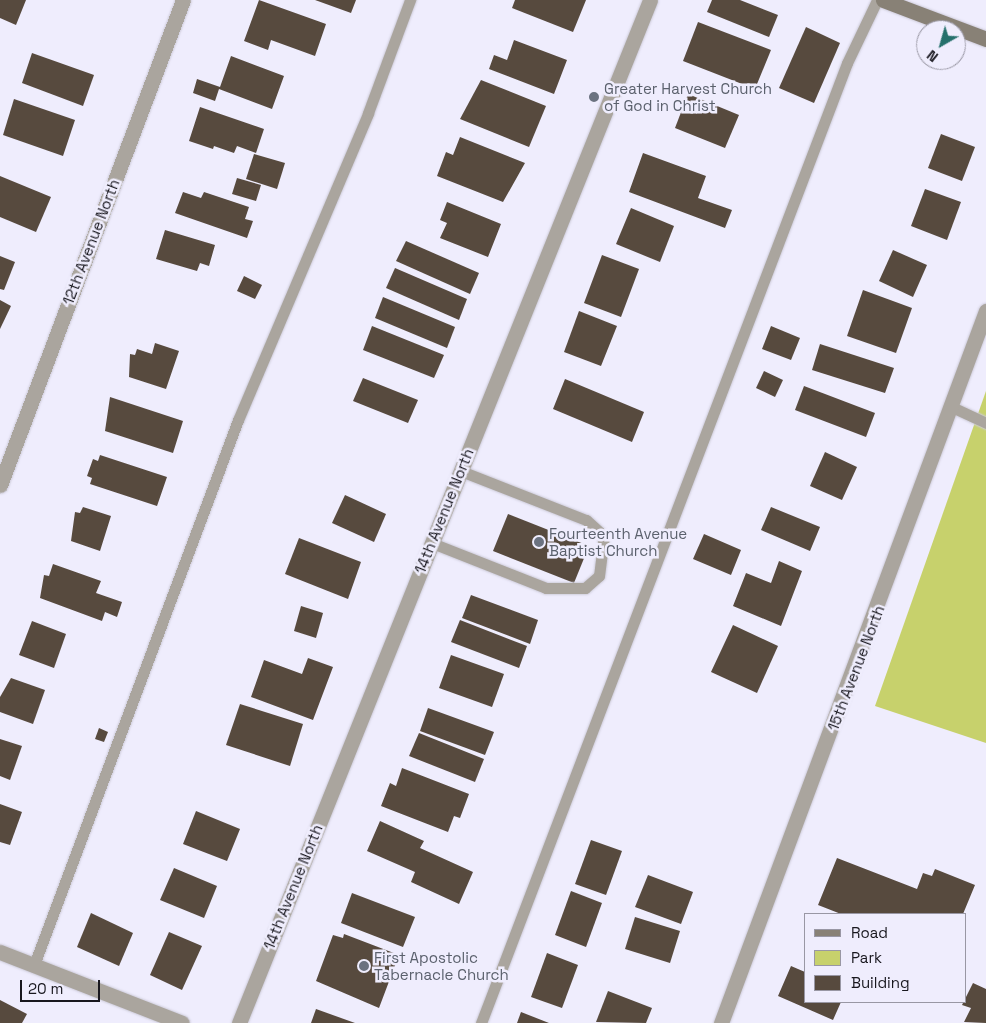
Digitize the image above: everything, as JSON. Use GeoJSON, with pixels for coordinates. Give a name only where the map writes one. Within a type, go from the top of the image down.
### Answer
{"type":"FeatureCollection","features":[{"type":"Feature","properties":{"kind":"street","name":"12th Avenue North"},"geometry":{"type":"LineString","coordinates":[[0,484],[183,0]]}},
{"type":"Feature","properties":{"kind":"street","name":"14th Avenue North"},"geometry":{"type":"LineString","coordinates":[[239,1023],[650,0]]}},
{"type":"Feature","properties":{"kind":"street"},"geometry":{"type":"LineString","coordinates":[[883,0],[986,39]]}},
{"type":"Feature","properties":{"kind":"street","name":"15th Avenue North"},"geometry":{"type":"LineString","coordinates":[[721,1023],[952,407],[986,311]]}},
{"type":"Feature","properties":{"kind":"street"},"geometry":{"type":"LineString","coordinates":[[0,952],[182,1023]]}},
{"type":"Feature","properties":{"kind":"lane"},"geometry":{"type":"LineString","coordinates":[[34,965],[238,420],[368,113],[410,0]]}},
{"type":"Feature","properties":{"kind":"lane"},"geometry":{"type":"LineString","coordinates":[[481,1023],[847,63],[877,0]]}},
{"type":"Feature","properties":{"kind":"lane"},"geometry":{"type":"LineString","coordinates":[[952,407],[986,423]]}},
{"type":"Feature","properties":{"kind":"lane"},"geometry":{"type":"LineString","coordinates":[[432,543],[546,588],[585,588],[599,576],[604,536],[586,520],[461,471]]}},
{"type":"Feature","properties":{"kind":"green space"},"geometry":{"type":"Polygon","coordinates":[[[986,391],[986,743],[875,706],[986,391]]]}},
{"type":"Feature","properties":{"kind":"building"},"geometry":{"type":"Polygon","coordinates":[[[0,0],[26,0],[16,25],[0,18],[0,0]]]}},
{"type":"Feature","properties":{"kind":"building"},"geometry":{"type":"Polygon","coordinates":[[[259,0],[326,24],[315,56],[271,40],[268,50],[244,41],[259,0]]]}},
{"type":"Feature","properties":{"kind":"building"},"geometry":{"type":"Polygon","coordinates":[[[315,0],[356,0],[351,13],[315,0]]]}},
{"type":"Feature","properties":{"kind":"building"},"geometry":{"type":"Polygon","coordinates":[[[515,0],[586,0],[573,32],[512,8],[515,0]]]}},
{"type":"Feature","properties":{"kind":"building"},"geometry":{"type":"Polygon","coordinates":[[[712,0],[740,0],[778,15],[769,37],[707,12],[712,0]]]}},
{"type":"Feature","properties":{"kind":"building"},"geometry":{"type":"Polygon","coordinates":[[[698,22],[771,50],[755,89],[683,61],[698,22]]]}},
{"type":"Feature","properties":{"kind":"building"},"geometry":{"type":"Polygon","coordinates":[[[806,27],[840,43],[814,103],[779,88],[806,27]]]}},
{"type":"Feature","properties":{"kind":"building"},"geometry":{"type":"Polygon","coordinates":[[[514,40],[567,60],[554,94],[489,69],[494,55],[507,60],[514,40]]]}},
{"type":"Feature","properties":{"kind":"building"},"geometry":{"type":"Polygon","coordinates":[[[32,53],[94,75],[83,106],[22,83],[32,53]]]}},
{"type":"Feature","properties":{"kind":"building"},"geometry":{"type":"Polygon","coordinates":[[[231,56],[284,76],[272,109],[219,89],[215,101],[193,93],[197,79],[220,87],[231,56]]]}},
{"type":"Feature","properties":{"kind":"building"},"geometry":{"type":"Polygon","coordinates":[[[481,80],[546,106],[529,147],[460,119],[481,80]]]}},
{"type":"Feature","properties":{"kind":"building"},"geometry":{"type":"Polygon","coordinates":[[[688,94],[739,115],[725,148],[675,128],[688,94]]]}},
{"type":"Feature","properties":{"kind":"building"},"geometry":{"type":"Polygon","coordinates":[[[14,99],[75,120],[63,156],[3,135],[14,99]]]}},
{"type":"Feature","properties":{"kind":"building"},"geometry":{"type":"Polygon","coordinates":[[[200,107],[264,129],[256,153],[237,146],[234,153],[214,146],[213,149],[189,141],[200,107]]]}},
{"type":"Feature","properties":{"kind":"building"},"geometry":{"type":"Polygon","coordinates":[[[941,134],[975,147],[962,181],[928,168],[941,134]]]}},
{"type":"Feature","properties":{"kind":"building"},"geometry":{"type":"Polygon","coordinates":[[[460,137],[525,163],[503,202],[437,176],[446,152],[453,155],[460,137]]]}},
{"type":"Feature","properties":{"kind":"building"},"geometry":{"type":"Polygon","coordinates":[[[643,153],[706,176],[698,198],[732,210],[725,228],[629,192],[643,153]]]}},
{"type":"Feature","properties":{"kind":"building"},"geometry":{"type":"Polygon","coordinates":[[[254,154],[285,163],[277,189],[246,179],[254,154]]]}},
{"type":"Feature","properties":{"kind":"building"},"geometry":{"type":"Polygon","coordinates":[[[0,176],[51,197],[36,232],[0,217],[0,176]]]}},
{"type":"Feature","properties":{"kind":"building"},"geometry":{"type":"Polygon","coordinates":[[[237,178],[261,185],[256,201],[232,194],[237,178]]]}},
{"type":"Feature","properties":{"kind":"building"},"geometry":{"type":"Polygon","coordinates":[[[925,189],[961,202],[947,240],[911,226],[925,189]]]}},
{"type":"Feature","properties":{"kind":"building"},"geometry":{"type":"Polygon","coordinates":[[[183,192],[201,198],[204,192],[249,207],[245,219],[253,221],[247,238],[175,213],[183,192]]]}},
{"type":"Feature","properties":{"kind":"building"},"geometry":{"type":"Polygon","coordinates":[[[447,202],[501,224],[488,257],[440,238],[447,223],[440,220],[447,202]]]}},
{"type":"Feature","properties":{"kind":"building"},"geometry":{"type":"Polygon","coordinates":[[[631,208],[674,226],[660,262],[616,244],[631,208]]]}},
{"type":"Feature","properties":{"kind":"building"},"geometry":{"type":"Polygon","coordinates":[[[165,230],[215,245],[209,266],[200,263],[197,271],[156,259],[165,230]]]}},
{"type":"Feature","properties":{"kind":"building"},"geometry":{"type":"Polygon","coordinates":[[[406,241],[479,273],[470,294],[396,261],[406,241]]]}},
{"type":"Feature","properties":{"kind":"building"},"geometry":{"type":"Polygon","coordinates":[[[893,250],[927,265],[913,297],[879,281],[893,250]]]}},
{"type":"Feature","properties":{"kind":"building"},"geometry":{"type":"Polygon","coordinates":[[[602,255],[639,269],[621,317],[584,303],[602,255]]]}},
{"type":"Feature","properties":{"kind":"building"},"geometry":{"type":"Polygon","coordinates":[[[0,256],[15,262],[4,290],[0,289],[0,256]]]}},
{"type":"Feature","properties":{"kind":"building"},"geometry":{"type":"Polygon","coordinates":[[[395,268],[467,299],[459,320],[386,288],[395,268]]]}},
{"type":"Feature","properties":{"kind":"building"},"geometry":{"type":"Polygon","coordinates":[[[244,276],[262,285],[255,299],[237,291],[244,276]]]}},
{"type":"Feature","properties":{"kind":"building"},"geometry":{"type":"Polygon","coordinates":[[[863,290],[912,308],[896,353],[847,336],[863,290]]]}},
{"type":"Feature","properties":{"kind":"building"},"geometry":{"type":"Polygon","coordinates":[[[383,297],[455,327],[447,348],[375,318],[383,297]]]}},
{"type":"Feature","properties":{"kind":"building"},"geometry":{"type":"Polygon","coordinates":[[[0,300],[11,306],[0,329],[0,300]]]}},
{"type":"Feature","properties":{"kind":"building"},"geometry":{"type":"Polygon","coordinates":[[[579,311],[617,326],[601,366],[564,352],[579,311]]]}},
{"type":"Feature","properties":{"kind":"building"},"geometry":{"type":"Polygon","coordinates":[[[372,326],[444,355],[434,378],[363,350],[372,326]]]}},
{"type":"Feature","properties":{"kind":"building"},"geometry":{"type":"Polygon","coordinates":[[[771,326],[800,338],[791,360],[762,349],[771,326]]]}},
{"type":"Feature","properties":{"kind":"building"},"geometry":{"type":"Polygon","coordinates":[[[155,343],[179,351],[166,389],[129,377],[130,354],[135,355],[137,349],[152,354],[155,343]]]}},
{"type":"Feature","properties":{"kind":"building"},"geometry":{"type":"Polygon","coordinates":[[[820,344],[894,368],[885,393],[812,370],[820,344]]]}},
{"type":"Feature","properties":{"kind":"building"},"geometry":{"type":"Polygon","coordinates":[[[764,371],[783,380],[775,397],[756,388],[764,371]]]}},
{"type":"Feature","properties":{"kind":"building"},"geometry":{"type":"Polygon","coordinates":[[[363,378],[418,400],[408,423],[353,401],[363,378]]]}},
{"type":"Feature","properties":{"kind":"building"},"geometry":{"type":"Polygon","coordinates":[[[565,379],[644,412],[632,442],[553,409],[565,379]]]}},
{"type":"Feature","properties":{"kind":"building"},"geometry":{"type":"Polygon","coordinates":[[[804,386],[875,413],[866,437],[795,410],[804,386]]]}},
{"type":"Feature","properties":{"kind":"building"},"geometry":{"type":"Polygon","coordinates":[[[110,397],[183,421],[173,453],[105,431],[110,397]]]}},
{"type":"Feature","properties":{"kind":"building"},"geometry":{"type":"Polygon","coordinates":[[[825,452],[857,467],[842,500],[810,486],[825,452]]]}},
{"type":"Feature","properties":{"kind":"building"},"geometry":{"type":"Polygon","coordinates":[[[100,455],[167,477],[157,506],[90,484],[92,478],[87,476],[93,459],[98,461],[100,455]]]}},
{"type":"Feature","properties":{"kind":"building"},"geometry":{"type":"Polygon","coordinates":[[[345,495],[386,514],[374,542],[332,523],[345,495]]]}},
{"type":"Feature","properties":{"kind":"building"},"geometry":{"type":"Polygon","coordinates":[[[83,507],[111,516],[100,551],[71,541],[75,512],[80,513],[83,507]]]}},
{"type":"Feature","properties":{"kind":"building"},"geometry":{"type":"Polygon","coordinates":[[[771,507],[820,527],[810,551],[761,530],[771,507]]]}},
{"type":"Feature","properties":{"kind":"building"},"geometry":{"type":"Polygon","coordinates":[[[508,514],[589,546],[574,583],[493,551],[508,514]]]}},
{"type":"Feature","properties":{"kind":"building"},"geometry":{"type":"Polygon","coordinates":[[[704,534],[741,550],[731,575],[693,559],[704,534]]]}},
{"type":"Feature","properties":{"kind":"building"},"geometry":{"type":"Polygon","coordinates":[[[299,538],[361,562],[348,599],[285,574],[299,538]]]}},
{"type":"Feature","properties":{"kind":"building"},"geometry":{"type":"Polygon","coordinates":[[[779,561],[802,571],[781,626],[733,606],[746,573],[771,583],[779,561]]]}},
{"type":"Feature","properties":{"kind":"building"},"geometry":{"type":"Polygon","coordinates":[[[53,564],[101,581],[96,593],[122,602],[117,617],[105,612],[102,621],[40,598],[44,575],[49,576],[53,564]]]}},
{"type":"Feature","properties":{"kind":"building"},"geometry":{"type":"Polygon","coordinates":[[[471,595],[538,620],[530,644],[462,618],[471,595]]]}},
{"type":"Feature","properties":{"kind":"building"},"geometry":{"type":"Polygon","coordinates":[[[301,606],[323,613],[316,638],[294,631],[301,606]]]}},
{"type":"Feature","properties":{"kind":"building"},"geometry":{"type":"Polygon","coordinates":[[[460,620],[527,646],[519,668],[451,642],[460,620]]]}},
{"type":"Feature","properties":{"kind":"building"},"geometry":{"type":"Polygon","coordinates":[[[32,621],[66,634],[54,668],[19,655],[32,621]]]}},
{"type":"Feature","properties":{"kind":"building"},"geometry":{"type":"Polygon","coordinates":[[[733,625],[778,646],[757,693],[711,672],[733,625]]]}},
{"type":"Feature","properties":{"kind":"building"},"geometry":{"type":"Polygon","coordinates":[[[451,655],[504,674],[492,707],[439,688],[451,655]]]}},
{"type":"Feature","properties":{"kind":"building"},"geometry":{"type":"Polygon","coordinates":[[[308,658],[333,667],[313,720],[251,697],[264,660],[302,674],[308,658]]]}},
{"type":"Feature","properties":{"kind":"building"},"geometry":{"type":"Polygon","coordinates":[[[11,678],[45,690],[33,724],[0,712],[0,697],[11,678]]]}},
{"type":"Feature","properties":{"kind":"building"},"geometry":{"type":"Polygon","coordinates":[[[240,704],[303,724],[290,766],[226,745],[240,704]]]}},
{"type":"Feature","properties":{"kind":"building"},"geometry":{"type":"Polygon","coordinates":[[[428,708],[494,732],[485,755],[420,731],[428,708]]]}},
{"type":"Feature","properties":{"kind":"building"},"geometry":{"type":"Polygon","coordinates":[[[99,728],[108,732],[104,742],[95,739],[99,728]]]}},
{"type":"Feature","properties":{"kind":"building"},"geometry":{"type":"Polygon","coordinates":[[[419,733],[484,759],[475,782],[409,756],[419,733]]]}},
{"type":"Feature","properties":{"kind":"building"},"geometry":{"type":"Polygon","coordinates":[[[0,739],[22,746],[10,780],[0,776],[0,739]]]}},
{"type":"Feature","properties":{"kind":"building"},"geometry":{"type":"Polygon","coordinates":[[[402,768],[469,794],[460,818],[454,816],[448,832],[381,806],[390,783],[396,786],[402,768]]]}},
{"type":"Feature","properties":{"kind":"building"},"geometry":{"type":"Polygon","coordinates":[[[0,804],[22,812],[10,845],[0,842],[0,804]]]}},
{"type":"Feature","properties":{"kind":"building"},"geometry":{"type":"Polygon","coordinates":[[[196,811],[240,829],[227,861],[183,844],[196,811]]]}},
{"type":"Feature","properties":{"kind":"building"},"geometry":{"type":"Polygon","coordinates":[[[380,821],[424,841],[420,848],[473,872],[459,904],[411,882],[415,872],[367,851],[380,821]]]}},
{"type":"Feature","properties":{"kind":"building"},"geometry":{"type":"Polygon","coordinates":[[[591,840],[622,851],[606,895],[575,884],[591,840]]]}},
{"type":"Feature","properties":{"kind":"building"},"geometry":{"type":"Polygon","coordinates":[[[837,858],[917,889],[923,873],[932,876],[935,869],[975,885],[963,913],[838,913],[818,905],[837,858]]]}},
{"type":"Feature","properties":{"kind":"building"},"geometry":{"type":"Polygon","coordinates":[[[174,868],[217,886],[204,918],[160,900],[174,868]]]}},
{"type":"Feature","properties":{"kind":"building"},"geometry":{"type":"Polygon","coordinates":[[[648,875],[693,892],[681,924],[635,907],[648,875]]]}},
{"type":"Feature","properties":{"kind":"building"},"geometry":{"type":"Polygon","coordinates":[[[571,891],[602,903],[586,947],[555,935],[571,891]]]}},
{"type":"Feature","properties":{"kind":"building"},"geometry":{"type":"Polygon","coordinates":[[[352,893],[415,917],[403,947],[341,923],[352,893]]]}},
{"type":"Feature","properties":{"kind":"building"},"geometry":{"type":"Polygon","coordinates":[[[91,913],[133,933],[119,966],[77,947],[91,913]]]}},
{"type":"Feature","properties":{"kind":"building"},"geometry":{"type":"Polygon","coordinates":[[[635,917],[680,931],[670,963],[625,949],[635,917]]]}},
{"type":"Feature","properties":{"kind":"building"},"geometry":{"type":"Polygon","coordinates":[[[169,932],[202,946],[182,990],[150,975],[169,932]]]}},
{"type":"Feature","properties":{"kind":"building"},"geometry":{"type":"Polygon","coordinates":[[[344,934],[399,955],[379,1008],[316,981],[333,935],[343,938],[344,934]]]}},
{"type":"Feature","properties":{"kind":"building"},"geometry":{"type":"Polygon","coordinates":[[[547,953],[578,965],[562,1008],[531,997],[547,953]]]}},
{"type":"Feature","properties":{"kind":"building"},"geometry":{"type":"Polygon","coordinates":[[[791,966],[804,972],[804,1003],[841,1003],[833,1020],[778,996],[791,966]]]}},
{"type":"Feature","properties":{"kind":"building"},"geometry":{"type":"Polygon","coordinates":[[[973,983],[986,989],[986,1023],[964,1022],[971,1008],[962,1005],[966,1003],[966,997],[973,983]]]}},
{"type":"Feature","properties":{"kind":"building"},"geometry":{"type":"Polygon","coordinates":[[[608,991],[652,1008],[646,1023],[596,1022],[608,991]]]}},
{"type":"Feature","properties":{"kind":"building"},"geometry":{"type":"Polygon","coordinates":[[[0,1000],[27,1014],[22,1023],[0,1023],[0,1000]]]}},
{"type":"Feature","properties":{"kind":"building"},"geometry":{"type":"Polygon","coordinates":[[[316,1009],[355,1023],[311,1023],[316,1009]]]}},
{"type":"Feature","properties":{"kind":"building"},"geometry":{"type":"Polygon","coordinates":[[[521,1012],[549,1023],[517,1023],[521,1012]]]}},
{"type":"Feature","properties":{"kind":"place","name":"Greater Harvest Church of God in Christ"},"geometry":{"type":"Point","coordinates":[594,97]}},
{"type":"Feature","properties":{"kind":"place","name":"Fourteenth Avenue Baptist Church"},"geometry":{"type":"Point","coordinates":[539,542]}},
{"type":"Feature","properties":{"kind":"place","name":"First Apostolic Tabernacle Church"},"geometry":{"type":"Point","coordinates":[364,966]}}]}
